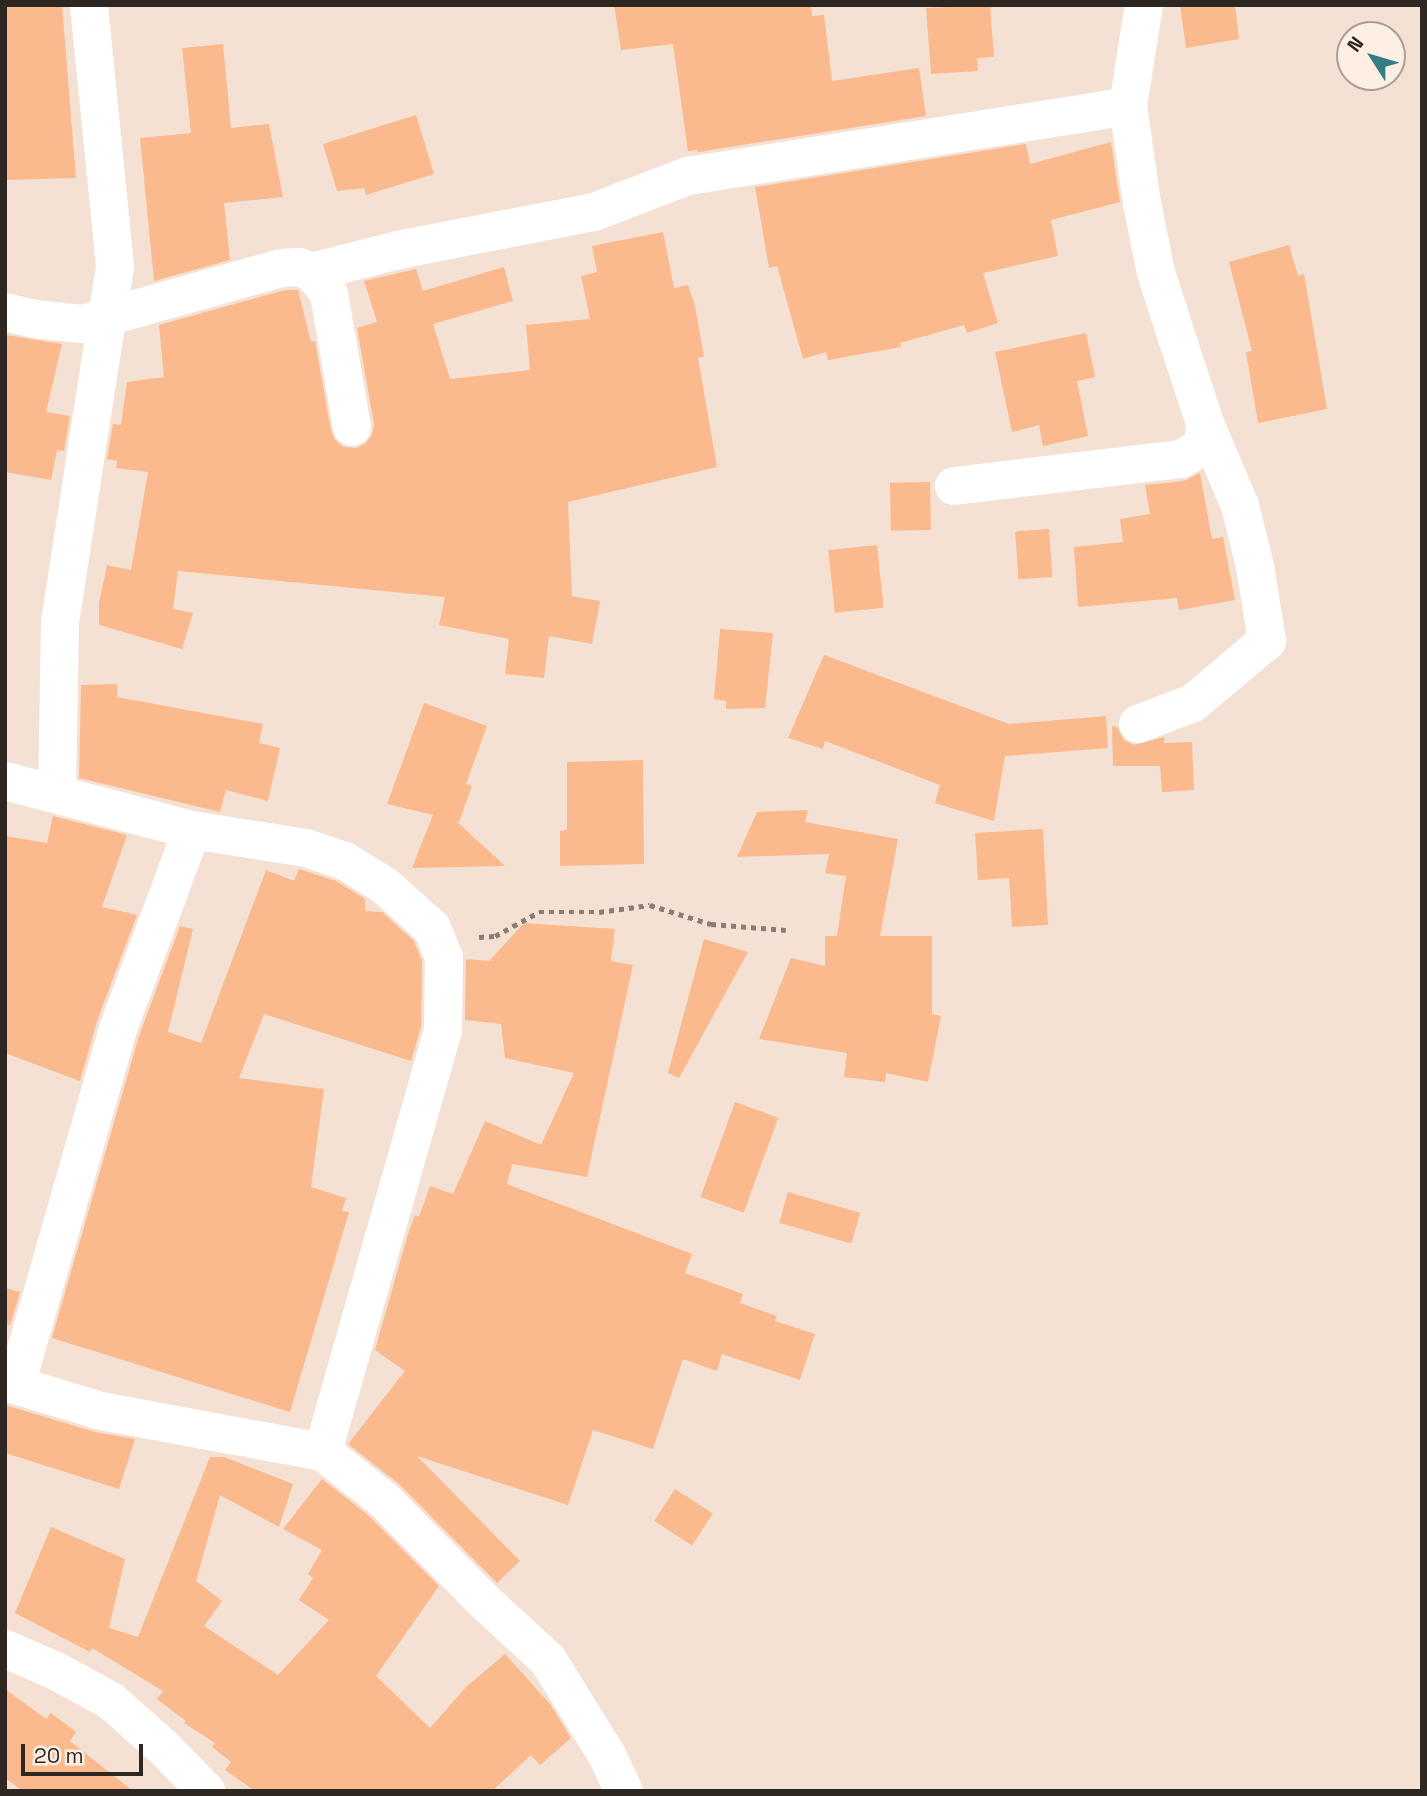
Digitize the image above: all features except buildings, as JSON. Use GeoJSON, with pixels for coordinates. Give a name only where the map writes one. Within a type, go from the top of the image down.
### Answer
{"type":"FeatureCollection","features":[{"type":"Feature","properties":{"kind":"street"},"geometry":{"type":"LineString","coordinates":[[57,794],[60,622],[115,266],[89,5]]}},
{"type":"Feature","properties":{"kind":"street"},"geometry":{"type":"LineString","coordinates":[[1138,724],[1193,703],[1267,641],[1255,566],[1240,506],[1205,423],[1156,273],[1142,203],[1128,106],[1144,5]]}},
{"type":"Feature","properties":{"kind":"street"},"geometry":{"type":"LineString","coordinates":[[312,272],[398,250],[594,212],[688,176],[1128,106]]}},
{"type":"Feature","properties":{"kind":"street"},"geometry":{"type":"LineString","coordinates":[[5,312],[35,319],[82,324],[281,268],[299,267],[312,272],[329,294],[352,427]]}},
{"type":"Feature","properties":{"kind":"street"},"geometry":{"type":"LineString","coordinates":[[954,486],[1181,459],[1200,448],[1204,441],[1205,423]]}},
{"type":"Feature","properties":{"kind":"street"},"geometry":{"type":"LineString","coordinates":[[5,780],[192,830],[306,848],[345,861],[385,886],[432,928],[444,957],[443,1030],[323,1452]]}},
{"type":"Feature","properties":{"kind":"street"},"geometry":{"type":"LineString","coordinates":[[192,830],[118,1029],[10,1384],[101,1411],[323,1452],[384,1500],[486,1603],[548,1660],[607,1755],[624,1791]]}},
{"type":"Feature","properties":{"kind":"street"},"geometry":{"type":"LineString","coordinates":[[5,1649],[56,1671],[111,1701],[165,1749],[206,1791]]}},
{"type":"Feature","properties":{"kind":"path"},"geometry":{"type":"LineString","coordinates":[[437,942],[495,936],[540,912],[599,912],[650,905],[711,924],[786,930]]}}]}
